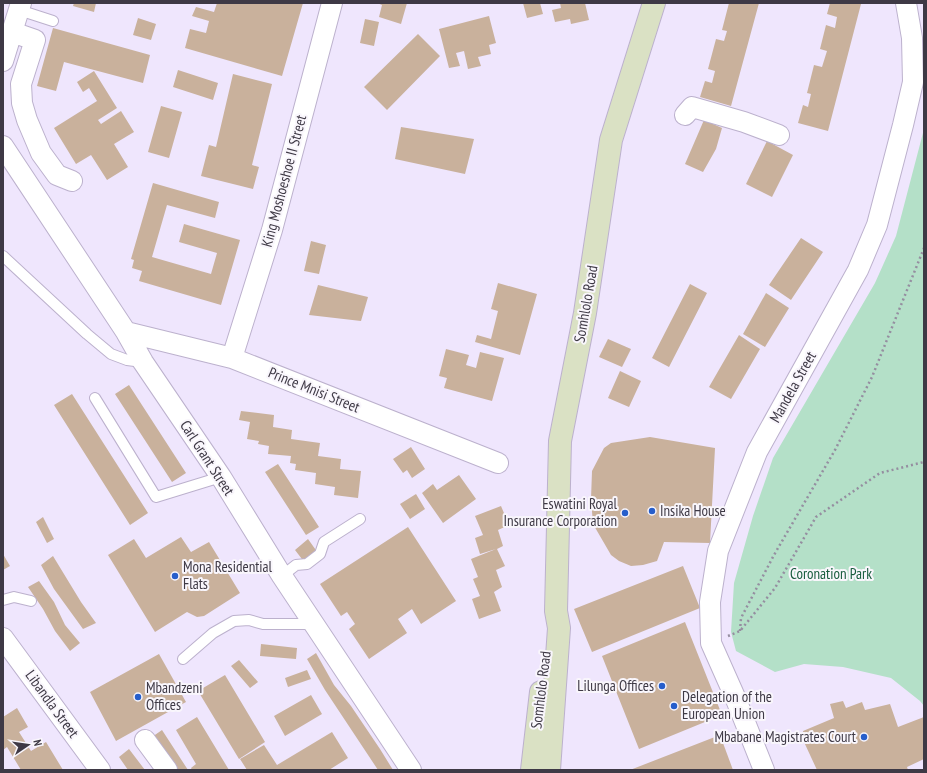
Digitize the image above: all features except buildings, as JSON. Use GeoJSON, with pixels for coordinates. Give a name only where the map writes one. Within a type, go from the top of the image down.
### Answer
{"type":"FeatureCollection","features":[{"type":"Feature","properties":{"kind":"main road","name":"Somhlolo Road"},"geometry":{"type":"LineString","coordinates":[[550,770],[559,628],[556,610],[560,441],[585,313],[611,140],[654,3]]}},
{"type":"Feature","properties":{"kind":"main road","name":"Somhlolo Road"},"geometry":{"type":"LineString","coordinates":[[532,770],[546,646],[556,610]]}},
{"type":"Feature","properties":{"kind":"street","name":"King Moshoeshoe II Street"},"geometry":{"type":"LineString","coordinates":[[232,358],[272,230],[332,3]]}},
{"type":"Feature","properties":{"kind":"street","name":"Mandela Street"},"geometry":{"type":"LineString","coordinates":[[764,770],[735,697],[711,643],[710,602],[718,551],[757,452],[858,270],[877,225],[913,82],[912,38],[906,3]]}},
{"type":"Feature","properties":{"kind":"street"},"geometry":{"type":"LineString","coordinates":[[3,61],[20,6]]}},
{"type":"Feature","properties":{"kind":"street"},"geometry":{"type":"LineString","coordinates":[[12,32],[35,40],[21,84],[22,103],[27,120],[41,153],[57,175],[72,181]]}},
{"type":"Feature","properties":{"kind":"street"},"geometry":{"type":"LineString","coordinates":[[685,115],[692,107],[744,122],[779,135]]}},
{"type":"Feature","properties":{"kind":"street","name":"Carl Grant Street"},"geometry":{"type":"LineString","coordinates":[[3,146],[126,332],[143,362],[221,477],[282,576],[316,624],[412,770]]}},
{"type":"Feature","properties":{"kind":"street","name":"Prince Mnisi Street"},"geometry":{"type":"LineString","coordinates":[[126,332],[232,358],[498,463]]}},
{"type":"Feature","properties":{"kind":"street","name":"Libandla Street"},"geometry":{"type":"LineString","coordinates":[[3,638],[100,770]]}},
{"type":"Feature","properties":{"kind":"street"},"geometry":{"type":"LineString","coordinates":[[145,740],[166,770]]}},
{"type":"Feature","properties":{"kind":"lane"},"geometry":{"type":"LineString","coordinates":[[20,6],[53,21]]}},
{"type":"Feature","properties":{"kind":"lane"},"geometry":{"type":"LineString","coordinates":[[3,256],[111,354],[128,360],[143,362]]}},
{"type":"Feature","properties":{"kind":"lane"},"geometry":{"type":"LineString","coordinates":[[95,398],[156,497],[221,477]]}},
{"type":"Feature","properties":{"kind":"lane"},"geometry":{"type":"LineString","coordinates":[[282,576],[296,566],[307,564],[320,554],[324,542],[360,519]]}},
{"type":"Feature","properties":{"kind":"lane"},"geometry":{"type":"LineString","coordinates":[[3,600],[14,597],[32,601]]}},
{"type":"Feature","properties":{"kind":"lane"},"geometry":{"type":"LineString","coordinates":[[183,659],[213,633],[234,621],[249,620],[263,624],[316,624]]}},
{"type":"Feature","properties":{"kind":"path"},"geometry":{"type":"LineString","coordinates":[[740,631],[741,618],[774,554],[835,450],[872,377],[924,248]]}},
{"type":"Feature","properties":{"kind":"path"},"geometry":{"type":"LineString","coordinates":[[711,643],[740,631],[775,588],[816,517],[880,473],[924,462]]}},
{"type":"Feature","properties":{"kind":"green space","name":"Coronation Park"},"geometry":{"type":"Polygon","coordinates":[[[924,129],[924,706],[920,701],[891,678],[843,667],[804,664],[775,672],[736,651],[731,632],[734,583],[753,516],[773,458],[875,283],[896,236],[924,129]]]}},
{"type":"Feature","properties":{"kind":"place","name":"Insika House"},"geometry":{"type":"Point","coordinates":[652,511]}},
{"type":"Feature","properties":{"kind":"place","name":"Eswatini Royal Insurance Corporation"},"geometry":{"type":"Point","coordinates":[625,513]}},
{"type":"Feature","properties":{"kind":"place","name":"Mona Residential Flats"},"geometry":{"type":"Point","coordinates":[175,576]}},
{"type":"Feature","properties":{"kind":"place","name":"Lilunga Offices"},"geometry":{"type":"Point","coordinates":[662,686]}},
{"type":"Feature","properties":{"kind":"place","name":"Mbandzeni Offices"},"geometry":{"type":"Point","coordinates":[138,697]}},
{"type":"Feature","properties":{"kind":"place","name":"Delegation of the European Union"},"geometry":{"type":"Point","coordinates":[674,706]}},
{"type":"Feature","properties":{"kind":"place","name":"Mbabane Magistrates Court"},"geometry":{"type":"Point","coordinates":[864,737]}}]}
